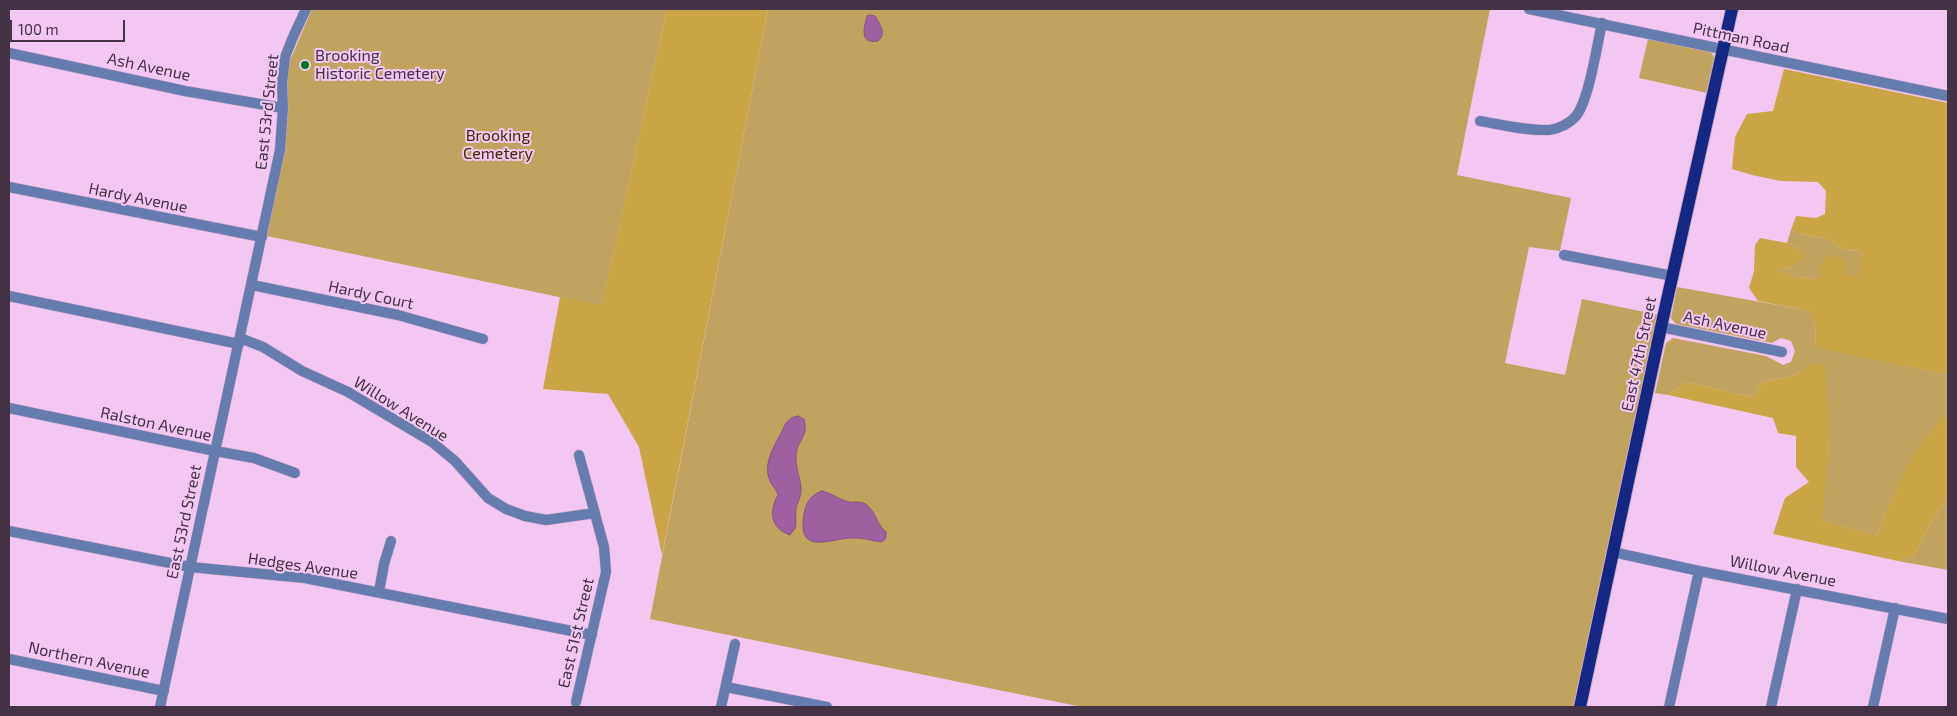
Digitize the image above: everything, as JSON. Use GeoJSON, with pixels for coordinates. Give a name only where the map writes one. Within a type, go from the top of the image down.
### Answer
{"type":"FeatureCollection","features":[{"type":"Feature","properties":{"kind":"main road","name":"East 47th Street"},"geometry":{"type":"LineString","coordinates":[[1580,707],[1661,327],[1732,9]]}},
{"type":"Feature","properties":{"kind":"street","name":"East 53rd Street"},"geometry":{"type":"LineString","coordinates":[[160,707],[280,150],[283,108],[282,83],[286,57],[306,9]]}},
{"type":"Feature","properties":{"kind":"street","name":"Pittman Road"},"geometry":{"type":"LineString","coordinates":[[1529,9],[1948,96]]}},
{"type":"Feature","properties":{"kind":"street"},"geometry":{"type":"LineString","coordinates":[[1480,122],[1552,130],[1568,123],[1577,115],[1584,102],[1602,23]]}},
{"type":"Feature","properties":{"kind":"street","name":"Ash Avenue"},"geometry":{"type":"LineString","coordinates":[[9,53],[185,91],[283,108]]}},
{"type":"Feature","properties":{"kind":"street","name":"Hardy Avenue"},"geometry":{"type":"LineString","coordinates":[[9,187],[262,237]]}},
{"type":"Feature","properties":{"kind":"street"},"geometry":{"type":"LineString","coordinates":[[1564,255],[1673,276]]}},
{"type":"Feature","properties":{"kind":"street","name":"Hardy Court"},"geometry":{"type":"LineString","coordinates":[[252,285],[398,315],[483,339]]}},
{"type":"Feature","properties":{"kind":"street","name":"Willow Avenue"},"geometry":{"type":"LineString","coordinates":[[9,296],[263,347],[302,371],[348,392],[432,442],[454,461],[488,498],[506,509],[525,516],[546,520],[595,513]]}},
{"type":"Feature","properties":{"kind":"street","name":"Ash Avenue"},"geometry":{"type":"LineString","coordinates":[[1661,327],[1782,352]]}},
{"type":"Feature","properties":{"kind":"street","name":"Ralston Avenue"},"geometry":{"type":"LineString","coordinates":[[9,408],[215,452],[254,458],[295,473]]}},
{"type":"Feature","properties":{"kind":"street","name":"East 51st Street"},"geometry":{"type":"LineString","coordinates":[[576,702],[606,572],[604,547],[580,455]]}},
{"type":"Feature","properties":{"kind":"street","name":"Hedges Avenue"},"geometry":{"type":"LineString","coordinates":[[9,531],[190,567],[305,578],[592,634]]}},
{"type":"Feature","properties":{"kind":"street"},"geometry":{"type":"LineString","coordinates":[[379,592],[384,564],[391,541]]}},
{"type":"Feature","properties":{"kind":"street","name":"Willow Avenue"},"geometry":{"type":"LineString","coordinates":[[1613,552],[1699,571],[1948,619]]}},
{"type":"Feature","properties":{"kind":"street"},"geometry":{"type":"LineString","coordinates":[[1669,707],[1699,571]]}},
{"type":"Feature","properties":{"kind":"street"},"geometry":{"type":"LineString","coordinates":[[1771,707],[1797,589]]}},
{"type":"Feature","properties":{"kind":"street"},"geometry":{"type":"LineString","coordinates":[[1873,707],[1895,608]]}},
{"type":"Feature","properties":{"kind":"street"},"geometry":{"type":"LineString","coordinates":[[721,707],[735,644]]}},
{"type":"Feature","properties":{"kind":"street","name":"Northern Avenue"},"geometry":{"type":"LineString","coordinates":[[9,659],[164,691]]}},
{"type":"Feature","properties":{"kind":"street"},"geometry":{"type":"LineString","coordinates":[[726,687],[827,707]]}},
{"type":"Feature","properties":{"kind":"green space","name":"Brooking Cemetery"},"geometry":{"type":"Polygon","coordinates":[[[312,9],[667,9],[602,306],[267,236],[286,137],[289,63],[312,9]]]}},
{"type":"Feature","properties":{"kind":"green space"},"geometry":{"type":"Polygon","coordinates":[[[768,9],[1490,9],[1457,175],[1571,198],[1560,251],[1529,247],[1505,363],[1565,375],[1582,299],[1659,315],[1574,707],[1082,707],[650,619],[768,9]]]}},
{"type":"Feature","properties":{"kind":"green space"},"geometry":{"type":"Polygon","coordinates":[[[1648,39],[1711,52],[1715,59],[1707,93],[1639,78],[1648,39]]]}},
{"type":"Feature","properties":{"kind":"green space"},"geometry":{"type":"Polygon","coordinates":[[[1791,230],[1804,235],[1825,238],[1844,250],[1863,251],[1859,276],[1820,279],[1796,277],[1775,270],[1792,267],[1800,249],[1787,243],[1791,230]]]}},
{"type":"Feature","properties":{"kind":"green space"},"geometry":{"type":"Polygon","coordinates":[[[1677,287],[1811,311],[1816,326],[1815,346],[1948,375],[1948,414],[1935,426],[1914,455],[1898,486],[1877,535],[1821,521],[1829,443],[1812,364],[1796,375],[1762,382],[1753,397],[1686,382],[1668,395],[1655,393],[1666,343],[1673,338],[1766,356],[1783,365],[1791,362],[1795,351],[1791,341],[1781,338],[1772,343],[1676,324],[1671,318],[1677,287]]]}},
{"type":"Feature","properties":{"kind":"green space"},"geometry":{"type":"Polygon","coordinates":[[[1948,498],[1948,570],[1898,561],[1914,555],[1929,526],[1948,498]]]}},
{"type":"Feature","properties":{"kind":"shaded area"},"geometry":{"type":"Polygon","coordinates":[[[667,9],[768,9],[662,555],[639,447],[608,394],[543,389],[560,297],[602,305],[667,9]]]}},
{"type":"Feature","properties":{"kind":"shaded area"},"geometry":{"type":"Polygon","coordinates":[[[867,16],[875,16],[882,29],[881,38],[878,41],[865,38],[865,25],[867,16]]]}},
{"type":"Feature","properties":{"kind":"shaded area"},"geometry":{"type":"Polygon","coordinates":[[[1784,69],[1948,103],[1948,375],[1815,347],[1816,326],[1810,311],[1758,301],[1749,288],[1754,271],[1755,245],[1760,238],[1787,243],[1800,249],[1805,259],[1792,267],[1776,270],[1796,277],[1820,279],[1821,265],[1828,255],[1844,259],[1847,276],[1858,276],[1863,251],[1844,250],[1825,238],[1804,235],[1791,230],[1796,216],[1816,218],[1825,214],[1826,191],[1818,182],[1781,181],[1732,169],[1735,137],[1747,114],[1773,111],[1784,69]]]}},
{"type":"Feature","properties":{"kind":"shaded area"},"geometry":{"type":"Polygon","coordinates":[[[1812,363],[1825,366],[1829,443],[1822,521],[1877,535],[1905,470],[1924,440],[1948,414],[1948,498],[1929,526],[1914,555],[1898,561],[1773,534],[1785,498],[1809,482],[1796,467],[1796,436],[1778,433],[1773,418],[1668,395],[1686,382],[1753,397],[1762,382],[1796,375],[1812,363]]]}},
{"type":"Feature","properties":{"kind":"shaded area"},"geometry":{"type":"Polygon","coordinates":[[[798,416],[804,419],[805,425],[804,434],[796,455],[801,493],[796,509],[795,529],[790,535],[778,528],[773,518],[773,507],[778,495],[770,481],[768,466],[769,458],[786,423],[791,418],[798,416]]]}},
{"type":"Feature","properties":{"kind":"shaded area"},"geometry":{"type":"Polygon","coordinates":[[[822,491],[845,501],[866,504],[886,532],[886,538],[882,542],[855,538],[824,542],[810,540],[805,536],[803,527],[804,514],[812,497],[822,491]]]}},
{"type":"Feature","properties":{"kind":"place","name":"Brooking Historic Cemetery"},"geometry":{"type":"Point","coordinates":[305,65]}}]}
